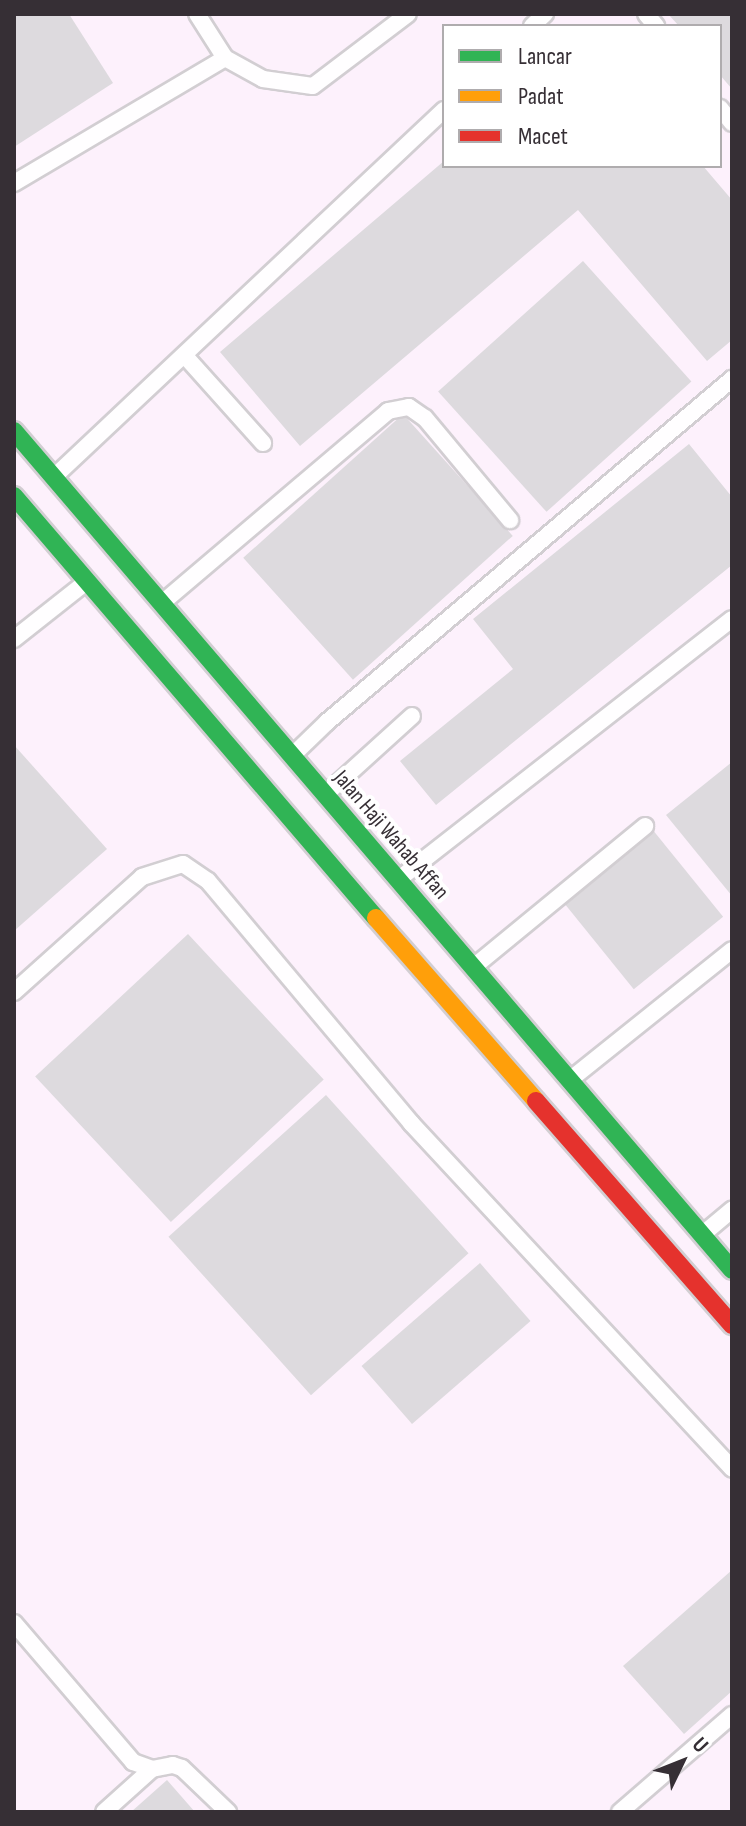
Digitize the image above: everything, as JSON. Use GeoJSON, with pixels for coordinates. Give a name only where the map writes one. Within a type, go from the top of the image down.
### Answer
{"type":"FeatureCollection","features":[{"type":"Feature","properties":{"kind":"street","name":"Jalan Haji Wahab Affan"},"geometry":{"type":"LineString","coordinates":[[14,431],[53,477],[103,568],[459,980],[732,1325]]}},
{"type":"Feature","properties":{"kind":"street","name":"Jalan Haji Wahab Affan"},"geometry":{"type":"LineString","coordinates":[[14,496],[103,568],[161,603],[277,772],[325,795],[398,880],[459,980],[570,1080],[732,1270]]}},
{"type":"Feature","properties":{"kind":"lane"},"geometry":{"type":"LineString","coordinates":[[197,14],[225,58],[263,79],[313,86],[408,14]]}},
{"type":"Feature","properties":{"kind":"lane"},"geometry":{"type":"LineString","coordinates":[[14,183],[225,58]]}},
{"type":"Feature","properties":{"kind":"lane"},"geometry":{"type":"LineString","coordinates":[[53,477],[442,112]]}},
{"type":"Feature","properties":{"kind":"lane"},"geometry":{"type":"LineString","coordinates":[[185,356],[263,443]]}},
{"type":"Feature","properties":{"kind":"lane"},"geometry":{"type":"LineString","coordinates":[[277,772],[339,711],[732,379]]}},
{"type":"Feature","properties":{"kind":"lane"},"geometry":{"type":"LineString","coordinates":[[161,603],[388,411],[409,407],[425,418],[510,520]]}},
{"type":"Feature","properties":{"kind":"lane"},"geometry":{"type":"LineString","coordinates":[[17,632],[103,568]]}},
{"type":"Feature","properties":{"kind":"lane"},"geometry":{"type":"LineString","coordinates":[[398,880],[732,619]]}},
{"type":"Feature","properties":{"kind":"lane"},"geometry":{"type":"LineString","coordinates":[[325,795],[412,716]]}},
{"type":"Feature","properties":{"kind":"lane"},"geometry":{"type":"LineString","coordinates":[[459,980],[645,826]]}},
{"type":"Feature","properties":{"kind":"lane"},"geometry":{"type":"LineString","coordinates":[[14,992],[142,877],[183,864],[208,881],[411,1123],[732,1469]]}},
{"type":"Feature","properties":{"kind":"lane"},"geometry":{"type":"LineString","coordinates":[[570,1080],[732,950]]}},
{"type":"Feature","properties":{"kind":"lane"},"geometry":{"type":"LineString","coordinates":[[702,1235],[732,1210]]}},
{"type":"Feature","properties":{"kind":"lane"},"geometry":{"type":"LineString","coordinates":[[14,1623],[126,1756],[139,1766],[152,1769],[173,1765],[182,1768],[228,1812]]}},
{"type":"Feature","properties":{"kind":"lane"},"geometry":{"type":"LineString","coordinates":[[620,1812],[732,1715]]}},
{"type":"Feature","properties":{"kind":"lane"},"geometry":{"type":"LineString","coordinates":[[104,1812],[152,1769]]}},
{"type":"Feature","properties":{"kind":"shaded area"},"geometry":{"type":"Polygon","coordinates":[[[14,14],[732,14],[732,1812],[14,1812],[14,14]]]}},
{"type":"Feature","properties":{"kind":"building"},"geometry":{"type":"Polygon","coordinates":[[[14,14],[69,14],[113,83],[14,147],[14,14]]]}},
{"type":"Feature","properties":{"kind":"building"},"geometry":{"type":"Polygon","coordinates":[[[668,14],[732,14],[732,89],[722,77],[722,24],[677,24],[668,14]]]}},
{"type":"Feature","properties":{"kind":"building"},"geometry":{"type":"Polygon","coordinates":[[[442,163],[442,168],[705,168],[732,200],[732,340],[707,361],[578,210],[300,446],[220,352],[442,163]]]}},
{"type":"Feature","properties":{"kind":"building"},"geometry":{"type":"Polygon","coordinates":[[[583,261],[691,381],[546,512],[438,391],[583,261]]]}},
{"type":"Feature","properties":{"kind":"building"},"geometry":{"type":"Polygon","coordinates":[[[403,414],[513,536],[353,680],[243,558],[403,414]]]}},
{"type":"Feature","properties":{"kind":"building"},"geometry":{"type":"Polygon","coordinates":[[[689,444],[732,497],[732,565],[436,805],[400,761],[513,669],[473,619],[689,444]]]}},
{"type":"Feature","properties":{"kind":"building"},"geometry":{"type":"Polygon","coordinates":[[[14,745],[107,849],[14,931],[14,745]]]}},
{"type":"Feature","properties":{"kind":"building"},"geometry":{"type":"Polygon","coordinates":[[[732,762],[732,896],[666,815],[732,762]]]}},
{"type":"Feature","properties":{"kind":"building"},"geometry":{"type":"Polygon","coordinates":[[[652,829],[723,917],[634,989],[563,901],[652,829]]]}},
{"type":"Feature","properties":{"kind":"building"},"geometry":{"type":"Polygon","coordinates":[[[188,934],[324,1080],[171,1222],[35,1077],[188,934]]]}},
{"type":"Feature","properties":{"kind":"building"},"geometry":{"type":"Polygon","coordinates":[[[326,1095],[469,1253],[311,1395],[168,1237],[326,1095]]]}},
{"type":"Feature","properties":{"kind":"building"},"geometry":{"type":"Polygon","coordinates":[[[480,1263],[531,1321],[412,1424],[362,1366],[480,1263]]]}},
{"type":"Feature","properties":{"kind":"building"},"geometry":{"type":"Polygon","coordinates":[[[732,1570],[732,1691],[684,1734],[623,1666],[732,1570]]]}},
{"type":"Feature","properties":{"kind":"building"},"geometry":{"type":"Polygon","coordinates":[[[167,1780],[195,1812],[131,1812],[167,1780]]]}},
{"type":"Feature","properties":{"kind":"traffic: fast"},"geometry":{"type":"LineString","coordinates":[[14,431],[732,1270]]}},
{"type":"Feature","properties":{"kind":"traffic: fast"},"geometry":{"type":"LineString","coordinates":[[14,496],[376,918]]}},
{"type":"Feature","properties":{"kind":"traffic: slow"},"geometry":{"type":"LineString","coordinates":[[376,918],[536,1101]]}},
{"type":"Feature","properties":{"kind":"traffic: jam"},"geometry":{"type":"LineString","coordinates":[[536,1101],[732,1325]]}}]}
